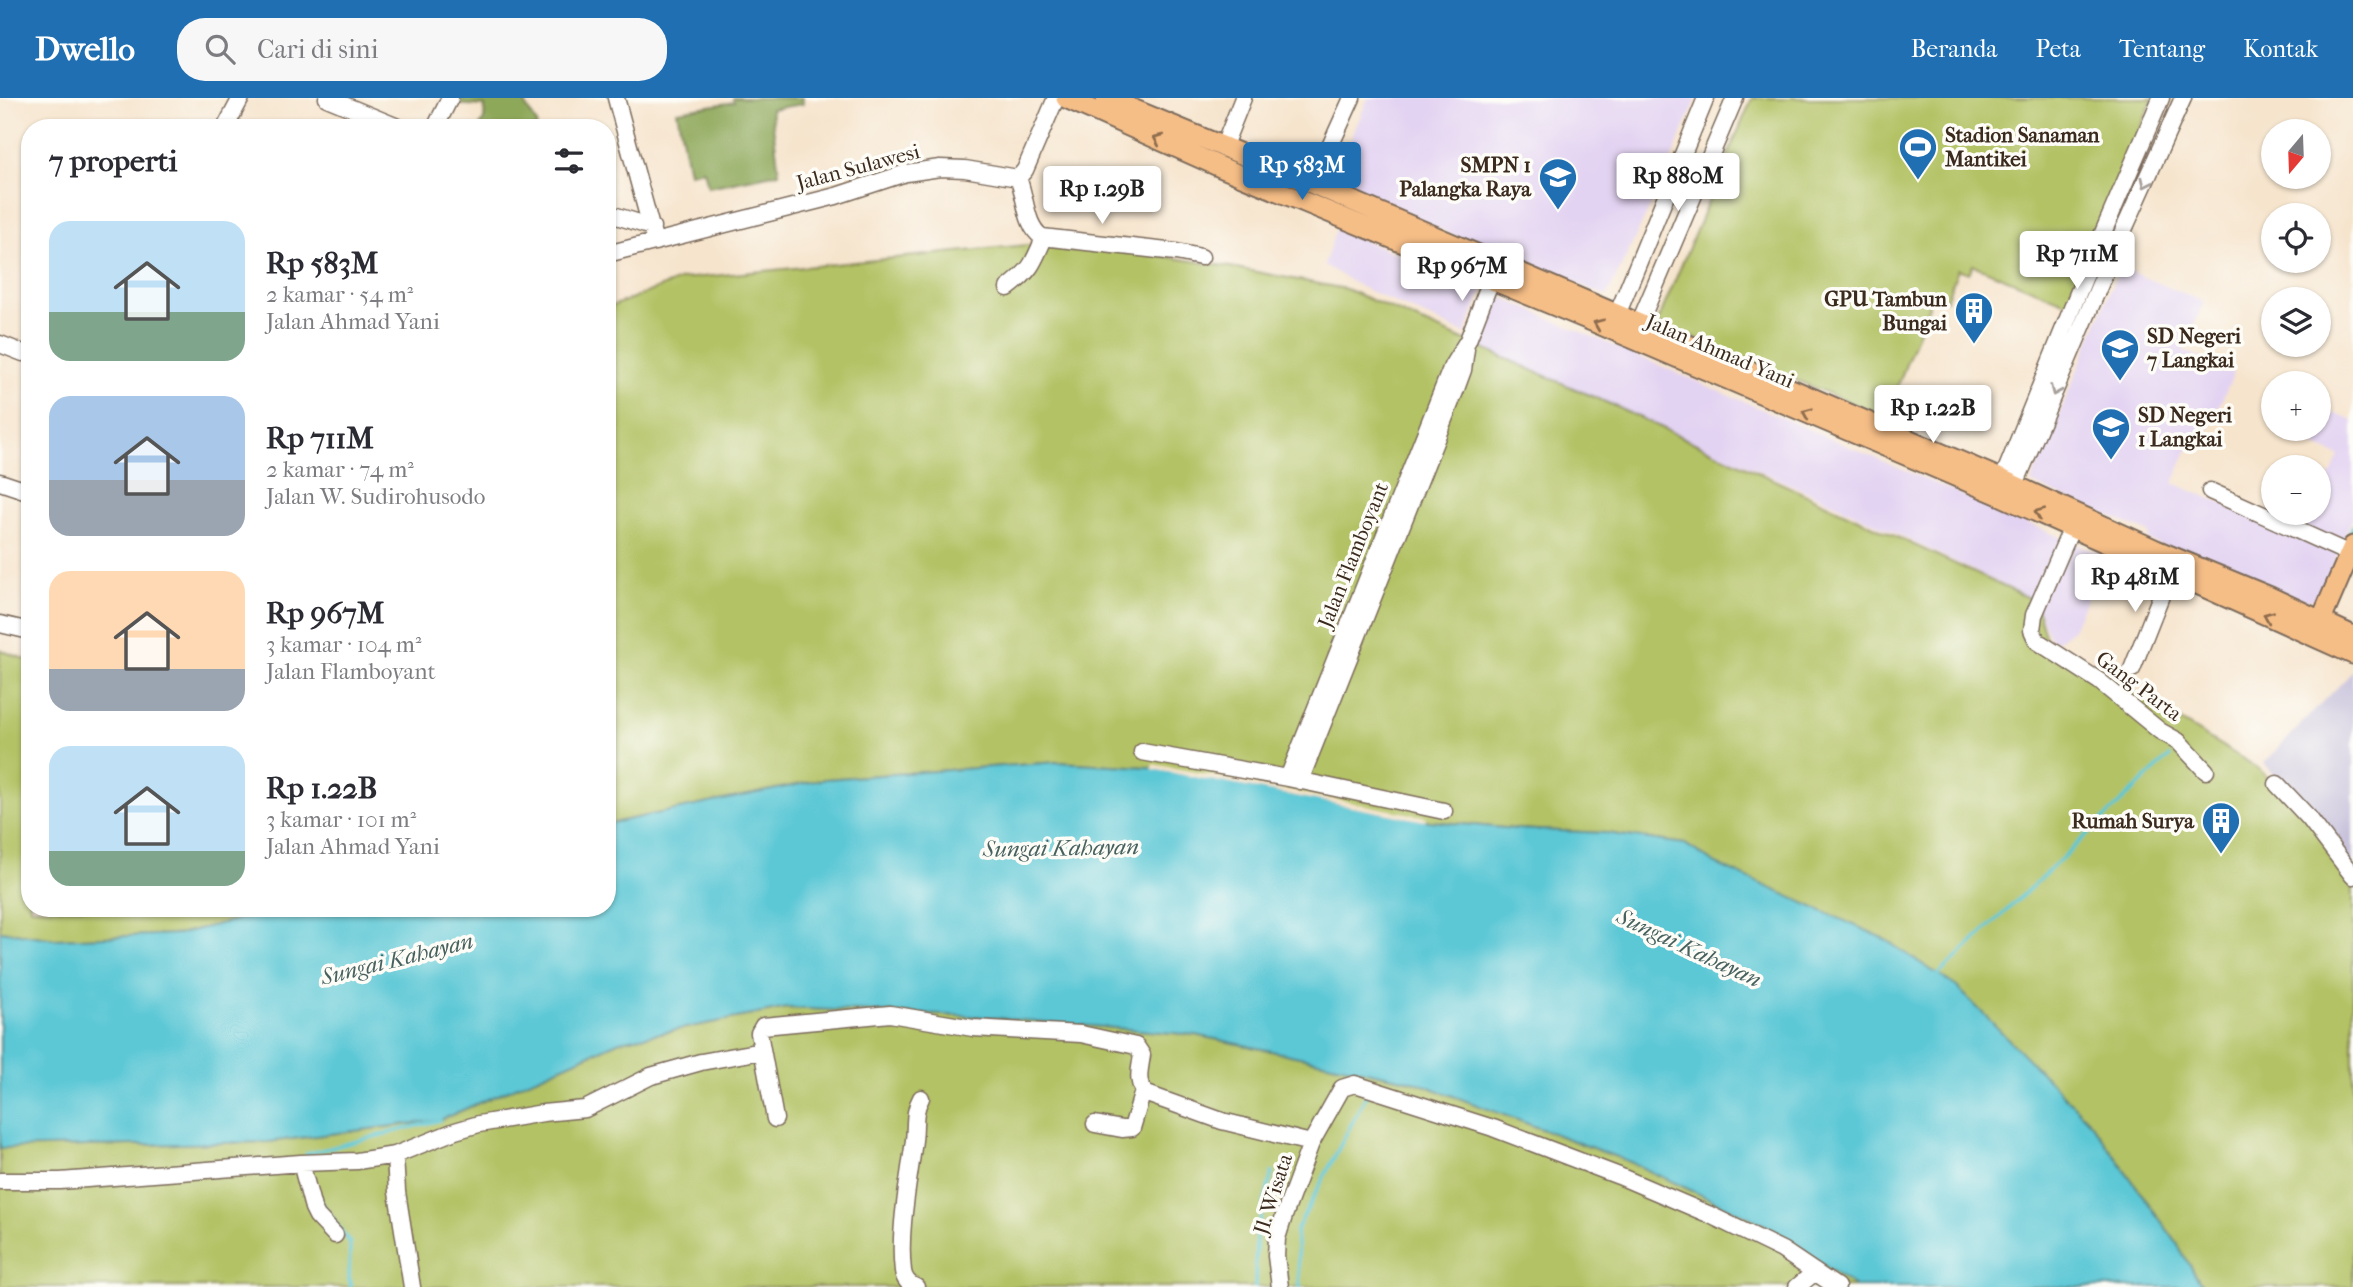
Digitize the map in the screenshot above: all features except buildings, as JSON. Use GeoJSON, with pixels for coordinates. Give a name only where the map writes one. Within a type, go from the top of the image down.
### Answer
{"type":"FeatureCollection","features":[{"type":"Feature","properties":{"kind":"main road","name":"Jalan Ahmad Yani"},"geometry":{"type":"LineString","coordinates":[[1066,98],[1313,184],[1491,280],[2006,490],[2072,527],[2135,549],[2170,573],[2318,628],[2353,636]]}},
{"type":"Feature","properties":{"kind":"main road","name":"Jalan Ahmad Yani"},"geometry":{"type":"LineString","coordinates":[[1106,98],[1227,156],[1422,241],[1639,324],[2135,549],[2318,628],[2353,654]]}},
{"type":"Feature","properties":{"kind":"main road"},"geometry":{"type":"LineString","coordinates":[[2318,628],[2351,550]]}},
{"type":"Feature","properties":{"kind":"street"},"geometry":{"type":"LineString","coordinates":[[230,119],[241,98]]}},
{"type":"Feature","properties":{"kind":"street"},"geometry":{"type":"LineString","coordinates":[[440,119],[450,98]]}},
{"type":"Feature","properties":{"kind":"street"},"geometry":{"type":"LineString","coordinates":[[617,98],[654,235]]}},
{"type":"Feature","properties":{"kind":"street"},"geometry":{"type":"LineString","coordinates":[[1056,98],[1018,178],[1035,233],[1044,238],[1176,251],[1201,257]]}},
{"type":"Feature","properties":{"kind":"street"},"geometry":{"type":"LineString","coordinates":[[1227,156],[1243,98]]}},
{"type":"Feature","properties":{"kind":"street"},"geometry":{"type":"LineString","coordinates":[[1313,184],[1352,98]]}},
{"type":"Feature","properties":{"kind":"street"},"geometry":{"type":"LineString","coordinates":[[1617,315],[1706,98]]}},
{"type":"Feature","properties":{"kind":"street"},"geometry":{"type":"LineString","coordinates":[[1639,324],[1735,98]]}},
{"type":"Feature","properties":{"kind":"street"},"geometry":{"type":"LineString","coordinates":[[2006,490],[2096,249],[2161,98]]}},
{"type":"Feature","properties":{"kind":"street"},"geometry":{"type":"LineString","coordinates":[[2006,490],[2183,98]]}},
{"type":"Feature","properties":{"kind":"street"},"geometry":{"type":"LineString","coordinates":[[335,99],[380,119]]}},
{"type":"Feature","properties":{"kind":"street"},"geometry":{"type":"LineString","coordinates":[[2143,145],[2159,153]]}},
{"type":"Feature","properties":{"kind":"street","name":"Jalan Sulawesi"},"geometry":{"type":"LineString","coordinates":[[616,250],[654,235],[836,196],[906,173],[940,168],[965,169],[1018,178]]}},
{"type":"Feature","properties":{"kind":"street"},"geometry":{"type":"LineString","coordinates":[[616,217],[654,235]]}},
{"type":"Feature","properties":{"kind":"street"},"geometry":{"type":"LineString","coordinates":[[1008,288],[1035,262],[1044,238]]}},
{"type":"Feature","properties":{"kind":"street"},"geometry":{"type":"LineString","coordinates":[[1645,246],[1668,255]]}},
{"type":"Feature","properties":{"kind":"street"},"geometry":{"type":"LineString","coordinates":[[2096,249],[2112,256]]}},
{"type":"Feature","properties":{"kind":"street","name":"Jalan Flamboyant"},"geometry":{"type":"LineString","coordinates":[[1294,779],[1450,386],[1452,366],[1468,340],[1491,280]]}},
{"type":"Feature","properties":{"kind":"street"},"geometry":{"type":"LineString","coordinates":[[0,344],[21,353]]}},
{"type":"Feature","properties":{"kind":"street"},"geometry":{"type":"LineString","coordinates":[[0,482],[21,488]]}},
{"type":"Feature","properties":{"kind":"street"},"geometry":{"type":"LineString","coordinates":[[2210,491],[2351,550]]}},
{"type":"Feature","properties":{"kind":"street","name":"Gang Parta"},"geometry":{"type":"LineString","coordinates":[[2072,527],[2034,615],[2032,630],[2037,640],[2099,681],[2160,731],[2178,741],[2206,771]]}},
{"type":"Feature","properties":{"kind":"street"},"geometry":{"type":"LineString","coordinates":[[2132,669],[2170,573]]}},
{"type":"Feature","properties":{"kind":"street"},"geometry":{"type":"LineString","coordinates":[[0,624],[21,629]]}},
{"type":"Feature","properties":{"kind":"street"},"geometry":{"type":"LineString","coordinates":[[1149,753],[1294,779],[1444,811]]}},
{"type":"Feature","properties":{"kind":"street"},"geometry":{"type":"LineString","coordinates":[[2277,784],[2334,848],[2353,876]]}},
{"type":"Feature","properties":{"kind":"street"},"geometry":{"type":"LineString","coordinates":[[775,1119],[759,1033],[763,1026],[858,1016],[898,1015],[972,1028],[1081,1034],[1136,1046],[1142,1055],[1138,1075],[1143,1091],[1132,1128],[1096,1124]]}},
{"type":"Feature","properties":{"kind":"street"},"geometry":{"type":"LineString","coordinates":[[0,1181],[60,1181],[357,1161],[395,1155],[480,1124],[585,1109],[651,1076],[701,1062],[762,1051]]}},
{"type":"Feature","properties":{"kind":"street","name":"Jl. Wisata"},"geometry":{"type":"LineString","coordinates":[[1280,1287],[1276,1256],[1278,1238],[1311,1143],[1342,1088],[1355,1084],[1505,1132],[1619,1176],[1708,1214],[1782,1250],[1815,1272]]}},
{"type":"Feature","properties":{"kind":"street"},"geometry":{"type":"LineString","coordinates":[[1143,1091],[1222,1121],[1311,1143]]}},
{"type":"Feature","properties":{"kind":"street"},"geometry":{"type":"LineString","coordinates":[[916,1287],[906,1281],[903,1271],[903,1228],[916,1106],[921,1098]]}},
{"type":"Feature","properties":{"kind":"street"},"geometry":{"type":"LineString","coordinates":[[395,1155],[397,1192],[412,1287]]}},
{"type":"Feature","properties":{"kind":"street"},"geometry":{"type":"LineString","coordinates":[[301,1163],[313,1208],[335,1235]]}},
{"type":"Feature","properties":{"kind":"street"},"geometry":{"type":"LineString","coordinates":[[1797,1287],[1815,1272],[1837,1287]]}},
{"type":"Feature","properties":{"kind":"shaded area"},"geometry":{"type":"Polygon","coordinates":[[[1368,98],[1697,98],[1660,186],[1607,296],[1456,236],[1333,182],[1368,98]]]}},
{"type":"Feature","properties":{"kind":"shaded area"},"geometry":{"type":"Polygon","coordinates":[[[1336,229],[1483,289],[1465,334],[1361,287],[1324,265],[1336,229]]]}},
{"type":"Feature","properties":{"kind":"shaded area"},"geometry":{"type":"Polygon","coordinates":[[[2120,267],[2204,302],[2183,350],[2234,373],[2204,439],[2194,436],[2173,483],[2261,520],[2261,525],[2274,525],[2303,537],[2308,525],[2331,525],[2331,474],[2339,456],[2303,441],[2331,441],[2331,412],[2353,421],[2353,517],[2320,596],[2310,600],[2293,600],[2148,540],[2150,533],[2031,483],[2120,267]]]}},
{"type":"Feature","properties":{"kind":"shaded area"},"geometry":{"type":"Polygon","coordinates":[[[1493,294],[2104,556],[2074,628],[2057,641],[2050,638],[2035,600],[1827,500],[1471,345],[1493,294]]]}},
{"type":"Feature","properties":{"kind":"shaded area"},"geometry":{"type":"Polygon","coordinates":[[[2353,671],[2353,866],[2264,763],[2353,671]]]}},
{"type":"Feature","properties":{"kind":"green space"},"geometry":{"type":"Polygon","coordinates":[[[456,98],[525,98],[526,106],[534,119],[484,119],[485,106],[452,104],[456,98]]]}},
{"type":"Feature","properties":{"kind":"green space"},"geometry":{"type":"Polygon","coordinates":[[[733,98],[802,98],[803,104],[771,109],[779,173],[708,187],[704,170],[689,173],[677,111],[734,102],[733,98]]]}},
{"type":"Feature","properties":{"kind":"green space","name":"Stadion Sanaman Mantikei"},"geometry":{"type":"Polygon","coordinates":[[[1752,98],[2153,98],[2069,304],[1973,265],[1969,273],[1958,269],[1946,300],[1932,296],[1886,417],[1657,323],[1752,98]]]}},
{"type":"Feature","properties":{"kind":"green space"},"geometry":{"type":"Polygon","coordinates":[[[1068,241],[1346,289],[1617,407],[2035,601],[2046,639],[2258,768],[2325,834],[2353,867],[2353,1287],[2203,1287],[2176,1242],[2091,1123],[1685,844],[1606,833],[1515,829],[1430,821],[1147,767],[1058,762],[825,779],[616,822],[616,305],[682,279],[1068,241]]]}},
{"type":"Feature","properties":{"kind":"green space"},"geometry":{"type":"Polygon","coordinates":[[[0,650],[21,658],[21,917],[247,917],[179,934],[55,939],[0,931],[0,650]]]}},
{"type":"Feature","properties":{"kind":"green space"},"geometry":{"type":"Polygon","coordinates":[[[787,1008],[986,1017],[1196,1035],[1413,1081],[1630,1162],[1764,1224],[1855,1287],[0,1287],[0,1148],[268,1142],[440,1120],[620,1041],[787,1008]]]}},
{"type":"Feature","properties":{"kind":"water","name":"Sungai Kahayan"},"geometry":{"type":"Polygon","coordinates":[[[1058,762],[1147,767],[1430,821],[1515,829],[1606,833],[1685,844],[1716,864],[1881,937],[1957,987],[2091,1123],[2176,1242],[2203,1287],[1855,1287],[1764,1224],[1630,1162],[1413,1081],[1196,1035],[986,1017],[787,1008],[620,1041],[440,1120],[268,1142],[0,1148],[0,931],[55,939],[179,934],[247,917],[616,917],[616,822],[825,779],[1058,762]]]}},
{"type":"Feature","properties":{"kind":"pier"},"geometry":{"type":"Polygon","coordinates":[[[1153,764],[1426,817],[1425,821],[1152,769],[1153,764]]]}},
{"type":"Feature","properties":{"kind":"waterway"},"geometry":{"type":"LineString","coordinates":[[2346,542],[2353,526]]}},
{"type":"Feature","properties":{"kind":"waterway"},"geometry":{"type":"LineString","coordinates":[[1935,978],[2170,756]]}},
{"type":"Feature","properties":{"kind":"waterway"},"geometry":{"type":"LineString","coordinates":[[1300,1287],[1296,1231],[1367,1094]]}},
{"type":"Feature","properties":{"kind":"waterway"},"geometry":{"type":"LineString","coordinates":[[306,1154],[440,1120]]}},
{"type":"Feature","properties":{"kind":"waterway"},"geometry":{"type":"LineString","coordinates":[[1255,1287],[1256,1235],[1272,1173]]}},
{"type":"Feature","properties":{"kind":"waterway"},"geometry":{"type":"LineString","coordinates":[[316,1195],[350,1243],[351,1287]]}},
{"type":"Feature","properties":{"kind":"place","name":"Stadion Sanaman Mantikei"},"geometry":{"type":"Point","coordinates":[1918,181]}},
{"type":"Feature","properties":{"kind":"place","name":"SMPN 1 Palangka Raya"},"geometry":{"type":"Point","coordinates":[1558,211]}},
{"type":"Feature","properties":{"kind":"place","name":"GPU Tambun Bungai"},"geometry":{"type":"Point","coordinates":[1974,345]}},
{"type":"Feature","properties":{"kind":"place","name":"SD Negeri 7 Langkai"},"geometry":{"type":"Point","coordinates":[2120,382]}},
{"type":"Feature","properties":{"kind":"place","name":"SD Negeri 1 Langkai"},"geometry":{"type":"Point","coordinates":[2111,461]}},
{"type":"Feature","properties":{"kind":"place","name":"Rumah Surya"},"geometry":{"type":"Point","coordinates":[2221,855]}}]}
